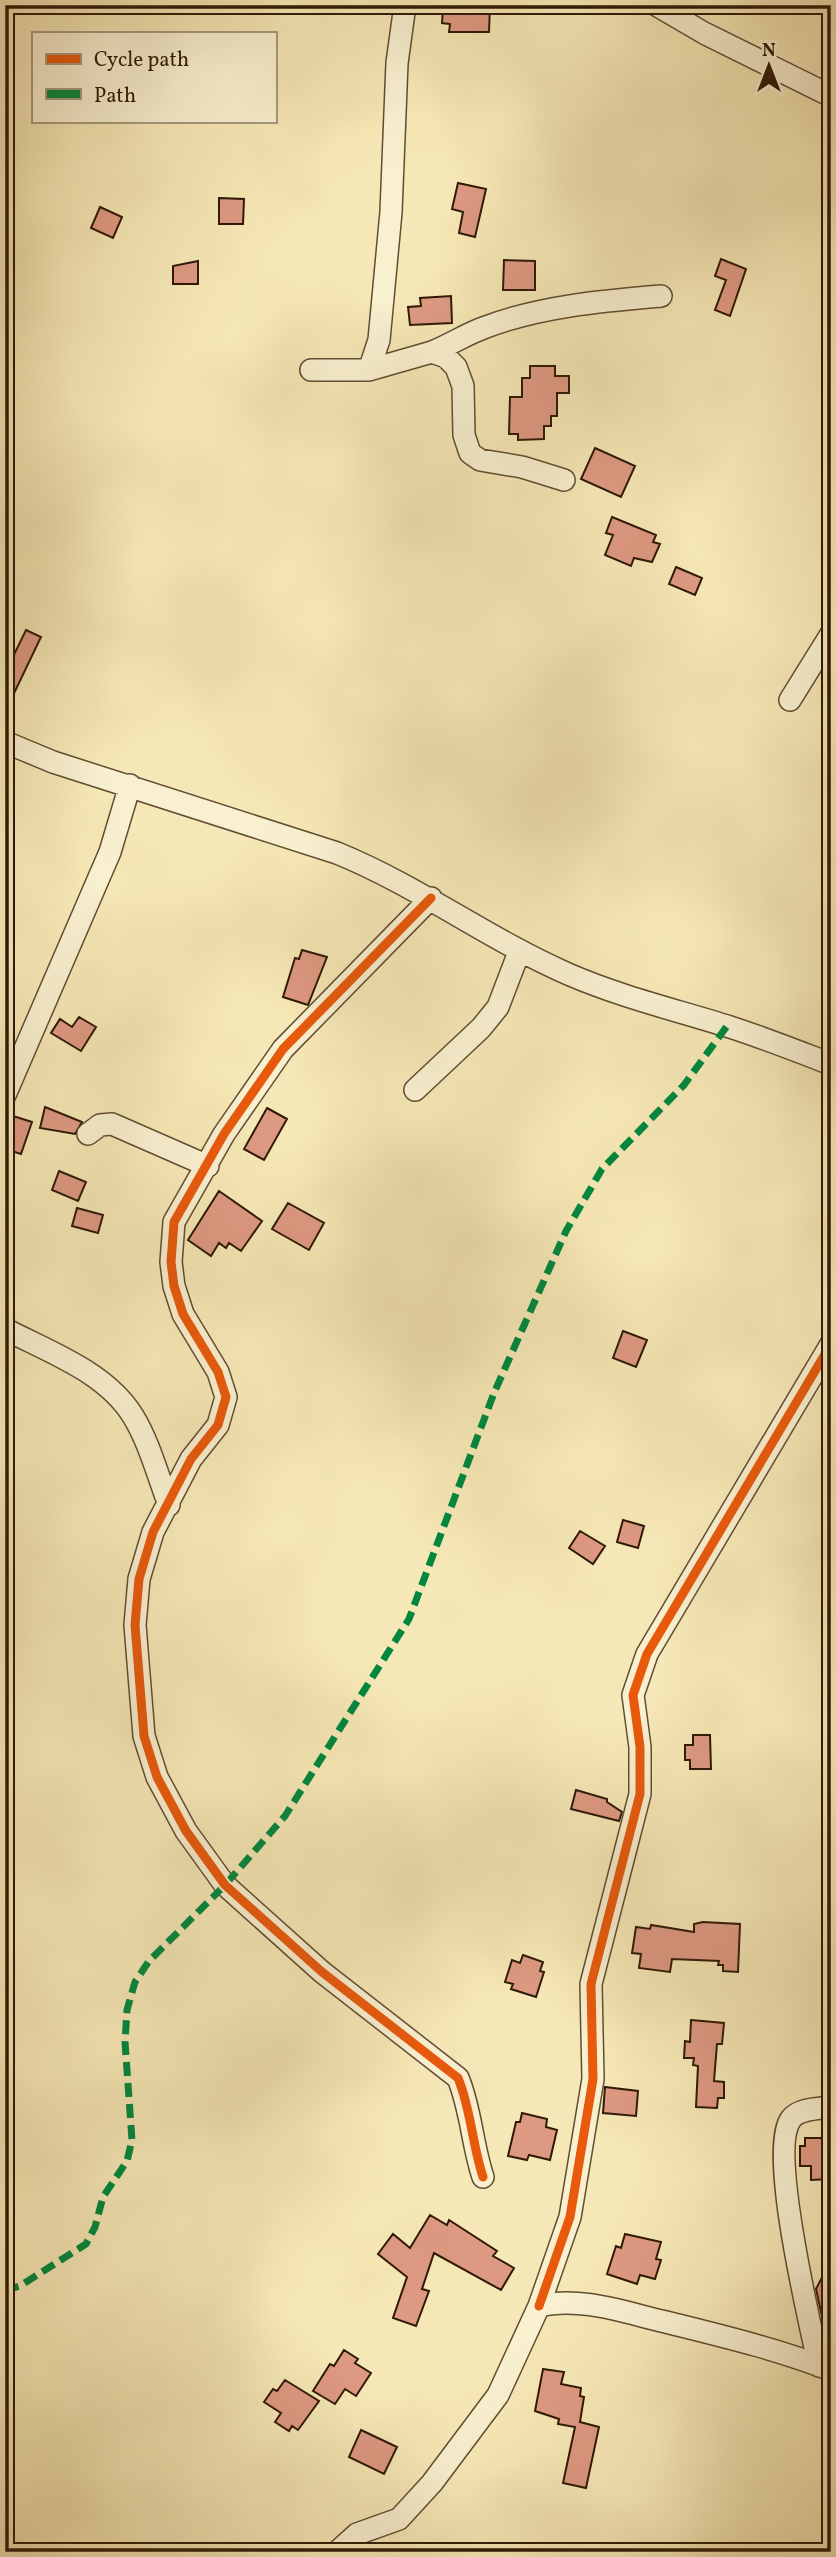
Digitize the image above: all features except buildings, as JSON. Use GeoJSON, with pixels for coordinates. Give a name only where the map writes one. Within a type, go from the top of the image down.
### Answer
{"type":"FeatureCollection","features":[{"type":"Feature","properties":{"kind":"street"},"geometry":{"type":"LineString","coordinates":[[369,370],[379,340],[391,212],[397,63],[405,5]]}},
{"type":"Feature","properties":{"kind":"street"},"geometry":{"type":"LineString","coordinates":[[656,5],[704,33],[831,96]]}},
{"type":"Feature","properties":{"kind":"street"},"geometry":{"type":"LineString","coordinates":[[310,370],[369,370],[432,352],[482,328],[515,318],[583,303],[661,296]]}},
{"type":"Feature","properties":{"kind":"street"},"geometry":{"type":"LineString","coordinates":[[432,352],[446,356],[456,367],[463,386],[464,435],[470,453],[480,460],[522,467],[564,480]]}},
{"type":"Feature","properties":{"kind":"street"},"geometry":{"type":"LineString","coordinates":[[790,700],[831,634]]}},
{"type":"Feature","properties":{"kind":"street"},"geometry":{"type":"LineString","coordinates":[[5,742],[53,762],[337,853],[379,870],[431,898],[519,952],[618,995],[735,1029],[831,1064]]}},
{"type":"Feature","properties":{"kind":"street"},"geometry":{"type":"LineString","coordinates":[[5,1095],[13,1054],[110,852],[130,785]]}},
{"type":"Feature","properties":{"kind":"street"},"geometry":{"type":"LineString","coordinates":[[431,898],[284,1049],[224,1134],[174,1222],[171,1262],[183,1314],[218,1372],[226,1397],[218,1424],[191,1459],[169,1506],[153,1532],[136,1595],[135,1625],[144,1736],[157,1777],[186,1831],[225,1885],[322,1972],[458,2078],[483,2177]]}},
{"type":"Feature","properties":{"kind":"street"},"geometry":{"type":"LineString","coordinates":[[415,1090],[481,1028],[498,1007],[519,952]]}},
{"type":"Feature","properties":{"kind":"street"},"geometry":{"type":"LineString","coordinates":[[88,1135],[100,1125],[112,1124],[208,1166]]}},
{"type":"Feature","properties":{"kind":"street"},"geometry":{"type":"LineString","coordinates":[[5,1329],[91,1374],[118,1396],[134,1417],[169,1506]]}},
{"type":"Feature","properties":{"kind":"street"},"geometry":{"type":"LineString","coordinates":[[337,2552],[358,2534],[399,2519],[432,2483],[498,2395],[539,2305],[570,2217],[593,2079],[592,1984],[640,1794],[640,1746],[633,1695],[636,1677],[647,1654],[831,1344]]}},
{"type":"Feature","properties":{"kind":"street"},"geometry":{"type":"LineString","coordinates":[[825,2368],[792,2240],[784,2134],[792,2118],[800,2112],[831,2107]]}},
{"type":"Feature","properties":{"kind":"street"},"geometry":{"type":"LineString","coordinates":[[539,2305],[568,2302],[600,2306],[782,2351],[825,2368]]}},
{"type":"Feature","properties":{"kind":"marked path"},"geometry":{"type":"LineString","coordinates":[[5,2290],[20,2286],[86,2244],[95,2227],[103,2197],[127,2161],[132,2140],[125,2042],[127,2010],[135,1982],[149,1961],[225,1885],[285,1816],[409,1619],[494,1393],[566,1231],[602,1169],[684,1085],[727,1026]]}},
{"type":"Feature","properties":{"kind":"cycle path"},"geometry":{"type":"LineString","coordinates":[[431,898],[283,1049],[224,1134],[174,1222],[171,1262],[174,1286],[183,1314],[218,1372],[226,1397],[218,1425],[191,1459],[153,1532],[139,1579],[135,1625],[144,1736],[157,1777],[186,1831],[225,1885],[322,1972],[458,2078],[483,2177]]}},
{"type":"Feature","properties":{"kind":"cycle path"},"geometry":{"type":"LineString","coordinates":[[539,2306],[570,2217],[593,2079],[591,1984],[640,1794],[640,1747],[633,1695],[647,1654],[831,1344]]}}]}
